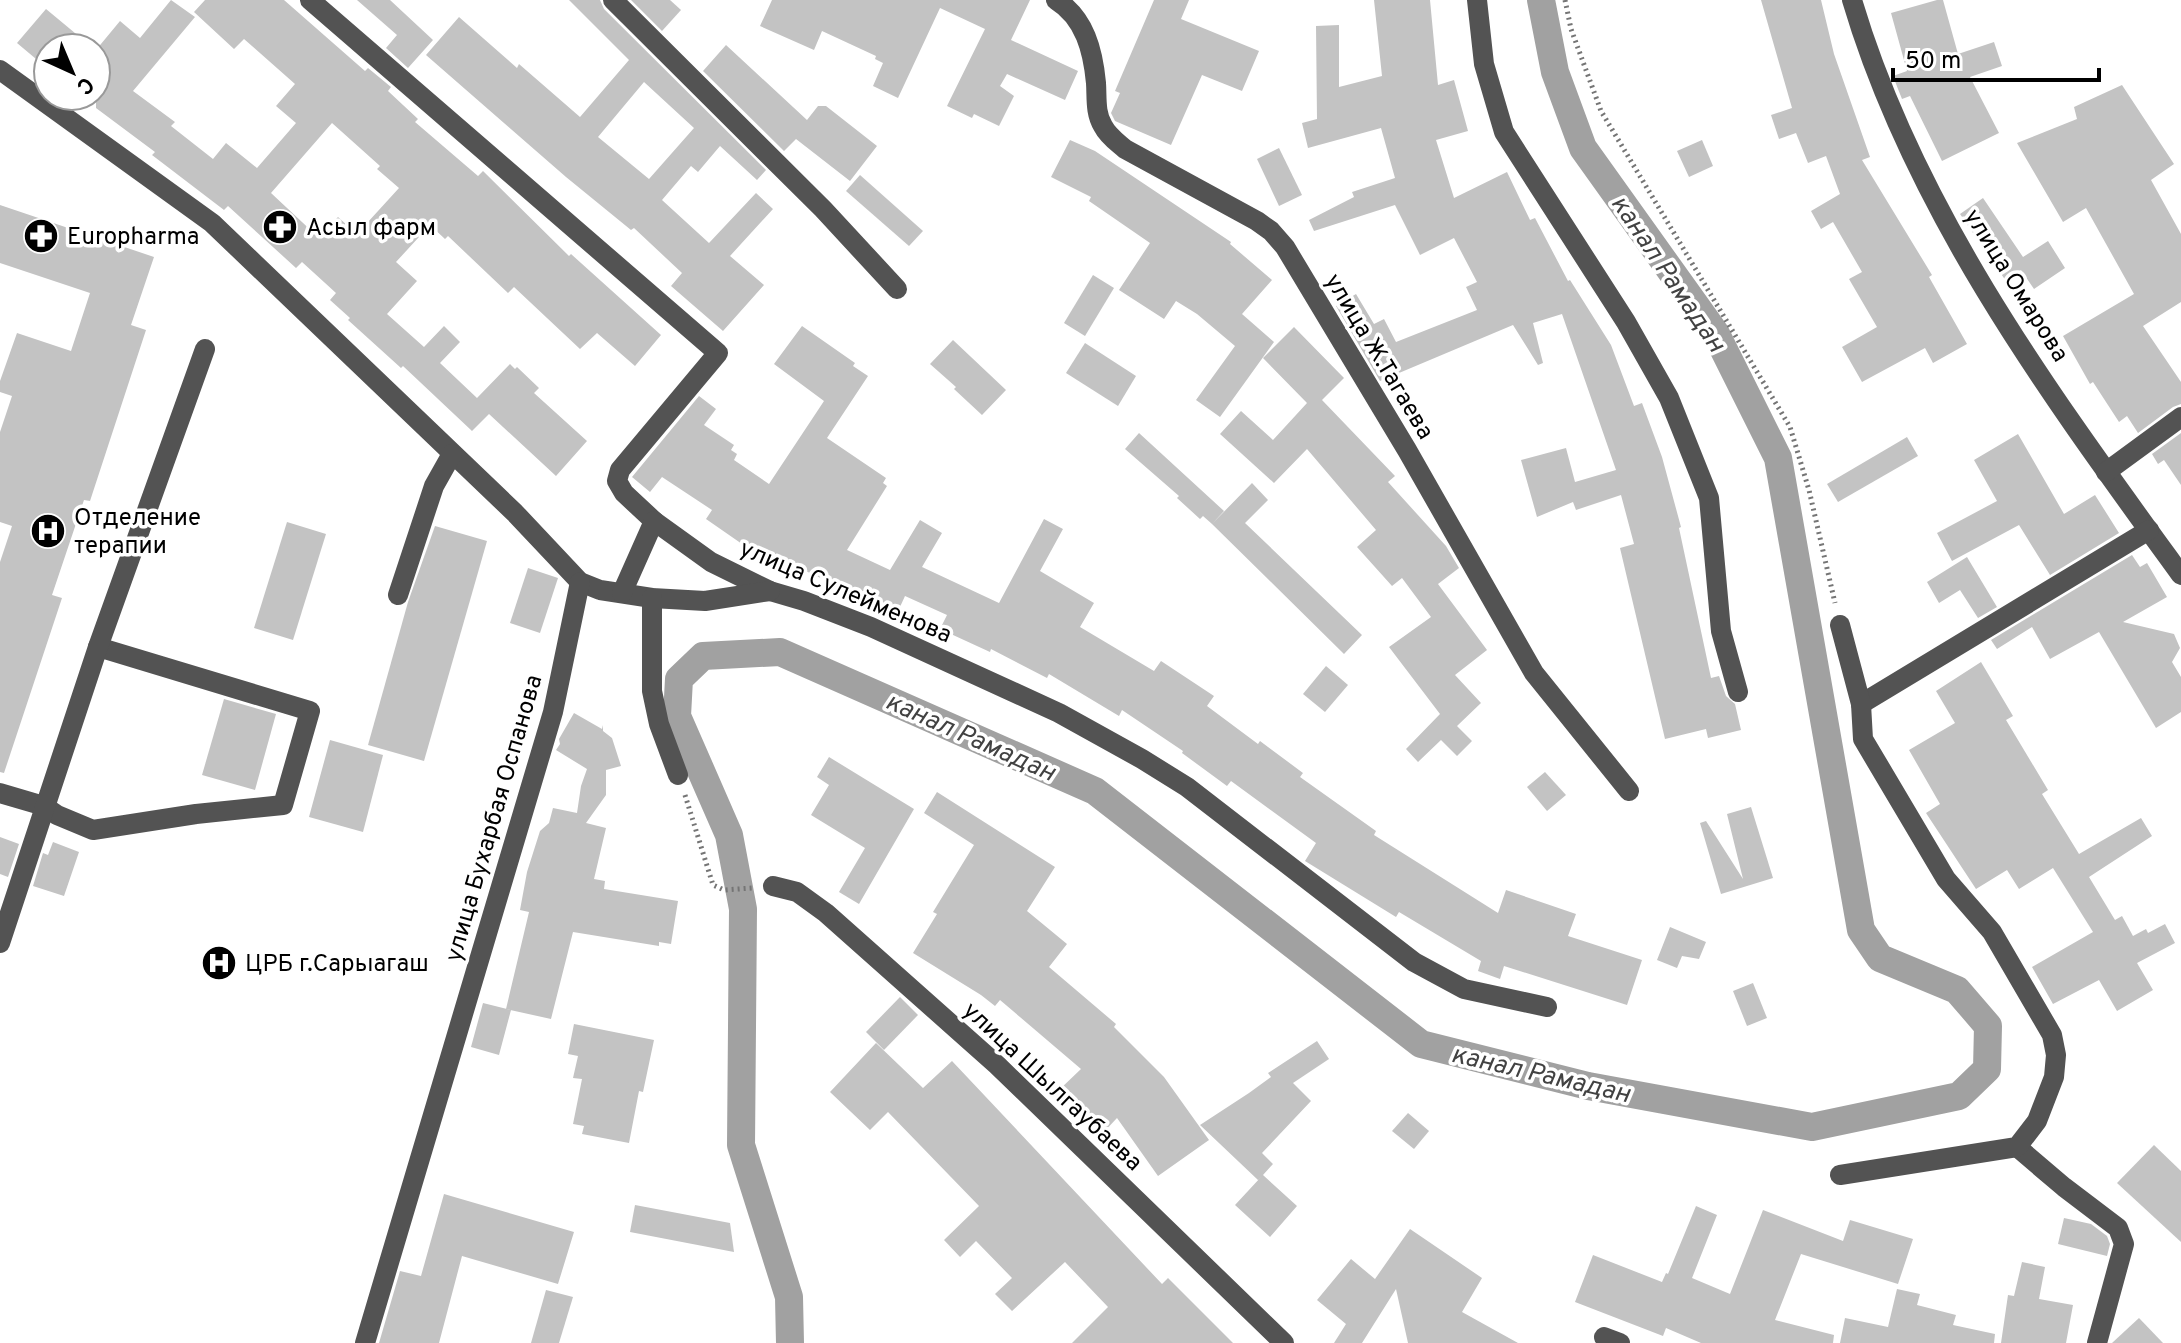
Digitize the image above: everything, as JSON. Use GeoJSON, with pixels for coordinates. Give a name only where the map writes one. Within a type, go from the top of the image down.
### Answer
{"type":"FeatureCollection","features":[{"type":"Feature","properties":{"kind":"street","name":"улица Сулейменова"},"geometry":{"type":"LineString","coordinates":[[310,0],[718,353],[620,470],[617,481],[624,493],[654,521],[711,562],[770,591],[871,627],[1059,713],[1187,787],[1414,962],[1464,989],[1547,1007]]}},
{"type":"Feature","properties":{"kind":"street"},"geometry":{"type":"LineString","coordinates":[[613,0],[823,209],[897,289]]}},
{"type":"Feature","properties":{"kind":"street","name":"улица Ж.Тагаева"},"geometry":{"type":"LineString","coordinates":[[1056,0],[1075,16],[1087,35],[1096,81],[1097,108],[1104,129],[1111,137],[1125,149],[1257,221],[1285,247],[1407,450],[1534,673],[1629,791]]}},
{"type":"Feature","properties":{"kind":"street"},"geometry":{"type":"LineString","coordinates":[[1477,0],[1484,64],[1504,132],[1626,322],[1662,385],[1709,498],[1721,631],[1738,692]]}},
{"type":"Feature","properties":{"kind":"street","name":"улица Омарова"},"geometry":{"type":"LineString","coordinates":[[1852,0],[1870,61],[1921,176],[1974,269],[2106,472],[2181,575]]}},
{"type":"Feature","properties":{"kind":"street"},"geometry":{"type":"LineString","coordinates":[[0,70],[212,223],[515,513],[580,582],[600,590],[652,598],[705,601],[770,591]]}},
{"type":"Feature","properties":{"kind":"street"},"geometry":{"type":"LineString","coordinates":[[0,943],[98,647],[205,349]]}},
{"type":"Feature","properties":{"kind":"street"},"geometry":{"type":"LineString","coordinates":[[2106,472],[2181,417]]}},
{"type":"Feature","properties":{"kind":"street"},"geometry":{"type":"LineString","coordinates":[[398,595],[434,486],[452,454]]}},
{"type":"Feature","properties":{"kind":"street"},"geometry":{"type":"LineString","coordinates":[[622,593],[654,521]]}},
{"type":"Feature","properties":{"kind":"street"},"geometry":{"type":"LineString","coordinates":[[1861,704],[2149,530]]}},
{"type":"Feature","properties":{"kind":"street","name":"улица Бухарбая Оспанова"},"geometry":{"type":"LineString","coordinates":[[365,1343],[553,712],[580,582]]}},
{"type":"Feature","properties":{"kind":"street"},"geometry":{"type":"LineString","coordinates":[[652,598],[652,691],[659,724],[678,775]]}},
{"type":"Feature","properties":{"kind":"street"},"geometry":{"type":"LineString","coordinates":[[1840,625],[1861,704],[1863,739],[1946,879],[1992,932],[2052,1035],[2056,1055],[2054,1077],[2037,1121],[2017,1147],[1840,1175]]}},
{"type":"Feature","properties":{"kind":"street"},"geometry":{"type":"LineString","coordinates":[[0,793],[44,806],[93,830],[283,805],[310,711],[98,647]]}},
{"type":"Feature","properties":{"kind":"street","name":"улица Шылгаубаева"},"geometry":{"type":"LineString","coordinates":[[766,887],[797,892],[826,913],[997,1065],[1284,1343]]}},
{"type":"Feature","properties":{"kind":"street"},"geometry":{"type":"LineString","coordinates":[[2017,1147],[2118,1228],[2124,1244],[2097,1343]]}},
{"type":"Feature","properties":{"kind":"path"},"geometry":{"type":"LineString","coordinates":[[1565,0],[1571,29],[1601,111],[1790,427],[1809,490],[1840,625]]}},
{"type":"Feature","properties":{"kind":"path"},"geometry":{"type":"LineString","coordinates":[[678,775],[713,885],[724,890],[766,887]]}},
{"type":"Feature","properties":{"kind":"building"},"geometry":{"type":"Polygon","coordinates":[[[171,0],[195,17],[133,91],[175,122],[171,126],[213,159],[226,143],[257,168],[296,123],[276,106],[295,84],[244,39],[234,49],[194,12],[205,0],[284,0],[365,71],[368,68],[391,87],[388,91],[418,119],[415,122],[478,176],[483,171],[569,256],[571,254],[661,335],[635,366],[597,333],[580,349],[514,287],[508,293],[448,236],[445,239],[430,225],[396,262],[417,281],[387,314],[424,347],[444,326],[460,342],[440,363],[477,398],[510,364],[515,369],[517,367],[539,388],[534,393],[587,441],[556,476],[489,414],[472,431],[403,366],[401,368],[348,320],[350,318],[330,300],[336,293],[302,262],[296,268],[228,206],[224,210],[101,112],[112,112],[111,32],[120,21],[140,38],[171,0]],[[332,123],[271,193],[318,237],[338,217],[357,234],[399,188],[377,169],[380,166],[332,123]]]}},
{"type":"Feature","properties":{"kind":"building"},"geometry":{"type":"Polygon","coordinates":[[[357,0],[390,0],[433,40],[408,68],[386,48],[397,35],[357,0]]]}},
{"type":"Feature","properties":{"kind":"building"},"geometry":{"type":"Polygon","coordinates":[[[569,0],[600,0],[604,9],[766,170],[757,180],[720,146],[698,172],[691,166],[662,200],[709,243],[756,193],[773,209],[730,256],[764,285],[723,331],[671,286],[682,273],[634,228],[631,230],[566,177],[426,55],[459,17],[580,117],[629,60],[569,0]],[[644,82],[598,137],[649,179],[694,128],[644,82]]]}},
{"type":"Feature","properties":{"kind":"building"},"geometry":{"type":"Polygon","coordinates":[[[631,0],[670,0],[681,10],[662,31],[631,0]]]}},
{"type":"Feature","properties":{"kind":"building"},"geometry":{"type":"Polygon","coordinates":[[[772,0],[1030,0],[1011,40],[1078,71],[1065,100],[1007,74],[1000,86],[1014,96],[999,126],[947,106],[985,29],[940,8],[898,98],[873,86],[883,63],[875,59],[876,56],[822,31],[814,50],[760,26],[772,0]]]}},
{"type":"Feature","properties":{"kind":"building"},"geometry":{"type":"Polygon","coordinates":[[[1154,0],[1189,0],[1181,19],[1259,51],[1242,91],[1202,75],[1171,145],[1115,121],[1111,113],[1120,93],[1115,91],[1154,0]]]}},
{"type":"Feature","properties":{"kind":"building"},"geometry":{"type":"Polygon","coordinates":[[[1374,0],[1430,0],[1438,85],[1454,80],[1468,131],[1436,140],[1454,198],[1507,172],[1530,220],[1535,218],[1568,281],[1611,345],[1634,406],[1642,403],[1662,457],[1681,527],[1711,678],[1719,676],[1726,696],[1735,704],[1741,730],[1708,738],[1706,729],[1665,739],[1620,548],[1634,544],[1621,495],[1576,510],[1573,502],[1537,517],[1521,460],[1566,448],[1575,482],[1616,470],[1562,314],[1533,323],[1543,363],[1538,365],[1513,325],[1380,381],[1336,306],[1356,294],[1374,324],[1384,319],[1396,342],[1477,310],[1466,287],[1477,282],[1454,238],[1420,255],[1395,205],[1314,231],[1309,220],[1354,197],[1352,192],[1395,178],[1381,128],[1308,148],[1302,123],[1317,119],[1316,26],[1339,25],[1339,87],[1382,76],[1374,0]]]}},
{"type":"Feature","properties":{"kind":"building"},"geometry":{"type":"Polygon","coordinates":[[[1761,0],[1821,0],[1834,54],[1870,157],[1862,160],[1932,275],[1929,277],[1967,344],[1933,363],[1925,348],[1862,382],[1842,347],[1877,327],[1849,279],[1862,272],[1833,222],[1821,229],[1811,211],[1840,194],[1826,156],[1808,163],[1796,133],[1779,139],[1771,115],[1792,108],[1761,0]]]}},
{"type":"Feature","properties":{"kind":"building"},"geometry":{"type":"Polygon","coordinates":[[[1943,0],[1958,54],[1994,42],[2002,66],[1970,77],[1999,133],[1942,161],[1910,96],[1902,99],[1893,76],[1907,71],[1891,13],[1943,0]]]}},
{"type":"Feature","properties":{"kind":"building"},"geometry":{"type":"Polygon","coordinates":[[[46,9],[74,32],[32,32],[32,56],[17,43],[46,9]]]}},
{"type":"Feature","properties":{"kind":"building"},"geometry":{"type":"Polygon","coordinates":[[[726,45],[807,120],[818,106],[826,106],[877,146],[850,181],[796,139],[784,151],[703,71],[726,45]]]}},
{"type":"Feature","properties":{"kind":"building"},"geometry":{"type":"Polygon","coordinates":[[[2122,85],[2174,164],[2151,180],[2181,234],[2181,302],[2143,326],[2181,382],[2181,404],[2138,433],[2127,416],[2119,422],[2093,382],[2090,384],[2063,336],[2134,294],[2086,208],[2063,222],[2017,143],[2077,119],[2074,107],[2122,85]]]}},
{"type":"Feature","properties":{"kind":"building"},"geometry":{"type":"Polygon","coordinates":[[[1070,140],[1095,151],[1231,242],[1272,280],[1242,314],[1274,342],[1220,417],[1196,400],[1235,346],[1176,301],[1164,319],[1119,290],[1150,243],[1089,201],[1091,197],[1051,177],[1070,140]]]}},
{"type":"Feature","properties":{"kind":"building"},"geometry":{"type":"Polygon","coordinates":[[[1702,140],[1713,166],[1689,177],[1677,151],[1702,140]]]}},
{"type":"Feature","properties":{"kind":"building"},"geometry":{"type":"Polygon","coordinates":[[[1279,148],[1302,195],[1279,206],[1257,159],[1279,148]]]}},
{"type":"Feature","properties":{"kind":"building"},"geometry":{"type":"Polygon","coordinates":[[[860,175],[923,231],[909,246],[846,191],[860,175]]]}},
{"type":"Feature","properties":{"kind":"building"},"geometry":{"type":"Polygon","coordinates":[[[1983,198],[2023,257],[2048,241],[2065,268],[2034,289],[2021,270],[2006,281],[1960,214],[1983,198]]]}},
{"type":"Feature","properties":{"kind":"building"},"geometry":{"type":"Polygon","coordinates":[[[0,205],[154,257],[131,325],[146,330],[90,501],[84,500],[52,595],[62,598],[4,773],[0,772],[0,562],[12,526],[0,522],[0,432],[12,396],[0,392],[0,381],[17,333],[71,351],[90,293],[0,263],[0,205]]]}},
{"type":"Feature","properties":{"kind":"building"},"geometry":{"type":"Polygon","coordinates":[[[1093,275],[1114,288],[1085,336],[1064,323],[1093,275]]]}},
{"type":"Feature","properties":{"kind":"building"},"geometry":{"type":"Polygon","coordinates":[[[802,326],[855,363],[853,366],[868,376],[827,438],[886,478],[883,483],[887,486],[847,550],[890,570],[920,520],[942,533],[922,567],[999,603],[1044,519],[1063,529],[1040,571],[1094,603],[1080,627],[1154,671],[1161,661],[1214,696],[1207,706],[1303,773],[1300,777],[1376,831],[1374,835],[1498,913],[1506,890],[1576,914],[1568,936],[1642,960],[1627,1005],[1504,966],[1500,979],[1478,971],[1481,961],[1399,912],[1396,917],[1305,861],[1316,843],[1231,781],[1227,786],[1183,751],[1122,710],[1119,716],[1049,674],[1047,678],[991,649],[990,652],[940,629],[947,615],[905,596],[894,620],[872,609],[874,603],[795,566],[788,576],[706,519],[712,510],[662,477],[650,492],[632,477],[699,396],[716,409],[704,425],[734,445],[731,450],[737,454],[734,460],[769,484],[824,401],[774,364],[802,326]]]}},
{"type":"Feature","properties":{"kind":"building"},"geometry":{"type":"Polygon","coordinates":[[[1294,327],[1344,378],[1322,400],[1395,476],[1388,482],[1446,546],[1459,568],[1438,584],[1487,650],[1455,675],[1481,703],[1457,726],[1472,741],[1457,756],[1441,740],[1418,762],[1406,749],[1440,714],[1389,647],[1431,617],[1402,578],[1392,586],[1357,547],[1376,530],[1307,449],[1274,483],[1220,434],[1241,411],[1273,440],[1307,403],[1263,358],[1294,327]]]}},
{"type":"Feature","properties":{"kind":"building"},"geometry":{"type":"Polygon","coordinates":[[[953,340],[1006,390],[982,415],[930,364],[953,340]]]}},
{"type":"Feature","properties":{"kind":"building"},"geometry":{"type":"Polygon","coordinates":[[[1085,343],[1136,376],[1118,406],[1066,373],[1085,343]]]}},
{"type":"Feature","properties":{"kind":"building"},"geometry":{"type":"Polygon","coordinates":[[[1139,433],[1224,511],[1212,524],[1203,516],[1200,519],[1177,498],[1179,496],[1125,449],[1139,433]]]}},
{"type":"Feature","properties":{"kind":"building"},"geometry":{"type":"Polygon","coordinates":[[[2181,433],[2181,485],[2164,460],[2158,464],[2152,454],[2181,433]]]}},
{"type":"Feature","properties":{"kind":"building"},"geometry":{"type":"Polygon","coordinates":[[[2018,434],[2064,514],[2095,495],[2119,533],[2050,575],[2019,525],[1952,561],[1937,533],[1997,501],[1974,460],[2018,434]]]}},
{"type":"Feature","properties":{"kind":"building"},"geometry":{"type":"Polygon","coordinates":[[[1907,437],[1918,456],[1838,502],[1827,484],[1907,437]]]}},
{"type":"Feature","properties":{"kind":"building"},"geometry":{"type":"Polygon","coordinates":[[[1252,483],[1268,500],[1245,523],[1362,635],[1344,654],[1212,524],[1252,483]]]}},
{"type":"Feature","properties":{"kind":"building"},"geometry":{"type":"Polygon","coordinates":[[[287,522],[326,534],[293,640],[254,628],[287,522]]]}},
{"type":"Feature","properties":{"kind":"building"},"geometry":{"type":"Polygon","coordinates":[[[435,526],[487,541],[424,761],[368,745],[408,602],[435,526]]]}},
{"type":"Feature","properties":{"kind":"building"},"geometry":{"type":"Polygon","coordinates":[[[2132,555],[2140,567],[2147,563],[2167,597],[2123,622],[2174,634],[2180,648],[2172,662],[2181,677],[2181,712],[2156,728],[2099,632],[2050,659],[2032,627],[1997,649],[1991,640],[2132,555]]]}},
{"type":"Feature","properties":{"kind":"building"},"geometry":{"type":"Polygon","coordinates":[[[1967,557],[1997,607],[1978,618],[1960,590],[1939,603],[1927,582],[1967,557]]]}},
{"type":"Feature","properties":{"kind":"building"},"geometry":{"type":"Polygon","coordinates":[[[528,568],[558,578],[540,633],[510,623],[528,568]]]}},
{"type":"Feature","properties":{"kind":"building"},"geometry":{"type":"Polygon","coordinates":[[[1981,662],[2013,716],[2006,720],[2048,790],[2042,794],[2079,854],[2141,818],[2152,836],[2089,877],[2115,920],[2122,916],[2133,936],[2146,929],[2148,933],[2165,924],[2175,943],[2137,963],[2153,990],[2117,1011],[2099,980],[2053,1004],[2032,967],[2093,932],[2053,868],[2019,889],[2007,870],[1976,889],[1926,813],[1940,804],[1909,750],[1955,723],[1936,691],[1981,662]]]}},
{"type":"Feature","properties":{"kind":"building"},"geometry":{"type":"Polygon","coordinates":[[[1326,666],[1348,685],[1325,712],[1303,694],[1326,666]]]}},
{"type":"Feature","properties":{"kind":"building"},"geometry":{"type":"Polygon","coordinates":[[[224,699],[276,714],[255,790],[202,775],[224,699]]]}},
{"type":"Feature","properties":{"kind":"building"},"geometry":{"type":"Polygon","coordinates":[[[574,713],[602,729],[603,725],[603,731],[612,738],[621,766],[606,770],[606,795],[586,823],[606,828],[594,879],[605,881],[604,889],[678,901],[671,944],[659,942],[659,946],[573,932],[551,1019],[506,1009],[529,912],[520,910],[527,872],[540,831],[549,823],[553,808],[577,813],[587,769],[556,750],[574,713]]]}},
{"type":"Feature","properties":{"kind":"building"},"geometry":{"type":"Polygon","coordinates":[[[330,740],[383,755],[363,832],[309,817],[330,740]]]}},
{"type":"Feature","properties":{"kind":"building"},"geometry":{"type":"Polygon","coordinates":[[[829,757],[914,809],[859,904],[839,892],[865,848],[811,815],[829,785],[817,777],[829,757]]]}},
{"type":"Feature","properties":{"kind":"building"},"geometry":{"type":"Polygon","coordinates":[[[1545,772],[1566,795],[1547,811],[1527,787],[1545,772]]]}},
{"type":"Feature","properties":{"kind":"building"},"geometry":{"type":"Polygon","coordinates":[[[937,792],[1055,867],[1027,911],[1067,944],[1049,967],[1116,1024],[1114,1027],[1164,1077],[1209,1140],[1158,1176],[1117,1118],[1102,1134],[1059,1090],[1081,1069],[1000,1000],[995,1006],[913,953],[937,914],[933,912],[974,845],[924,813],[937,792]]]}},
{"type":"Feature","properties":{"kind":"building"},"geometry":{"type":"Polygon","coordinates":[[[1751,807],[1773,878],[1721,894],[1700,823],[1706,821],[1743,879],[1727,814],[1751,807]]]}},
{"type":"Feature","properties":{"kind":"building"},"geometry":{"type":"Polygon","coordinates":[[[0,837],[19,844],[8,877],[0,874],[0,837]]]}},
{"type":"Feature","properties":{"kind":"building"},"geometry":{"type":"Polygon","coordinates":[[[53,842],[79,852],[64,896],[33,886],[43,853],[48,855],[53,842]]]}},
{"type":"Feature","properties":{"kind":"building"},"geometry":{"type":"Polygon","coordinates":[[[1670,927],[1706,942],[1699,959],[1682,956],[1677,968],[1657,960],[1670,927]]]}},
{"type":"Feature","properties":{"kind":"building"},"geometry":{"type":"Polygon","coordinates":[[[1753,983],[1767,1018],[1747,1026],[1733,991],[1753,983]]]}},
{"type":"Feature","properties":{"kind":"building"},"geometry":{"type":"Polygon","coordinates":[[[900,997],[918,1015],[884,1050],[866,1032],[900,997]]]}},
{"type":"Feature","properties":{"kind":"building"},"geometry":{"type":"Polygon","coordinates":[[[483,1003],[511,1010],[499,1055],[471,1047],[483,1003]]]}},
{"type":"Feature","properties":{"kind":"building"},"geometry":{"type":"Polygon","coordinates":[[[574,1024],[654,1040],[643,1092],[639,1091],[629,1143],[582,1134],[584,1126],[573,1124],[582,1079],[573,1078],[578,1056],[568,1054],[574,1024]]]}},
{"type":"Feature","properties":{"kind":"building"},"geometry":{"type":"Polygon","coordinates":[[[1317,1041],[1329,1059],[1293,1083],[1311,1101],[1262,1153],[1273,1164],[1263,1175],[1297,1206],[1270,1237],[1235,1205],[1261,1177],[1258,1180],[1200,1125],[1271,1077],[1268,1073],[1317,1041]]]}},
{"type":"Feature","properties":{"kind":"building"},"geometry":{"type":"Polygon","coordinates":[[[876,1043],[923,1088],[952,1061],[1162,1284],[1168,1278],[1233,1343],[1072,1343],[1108,1307],[1065,1262],[1012,1311],[995,1294],[1012,1278],[976,1241],[960,1257],[944,1240],[979,1206],[888,1112],[870,1130],[830,1092],[876,1043]]]}},
{"type":"Feature","properties":{"kind":"building"},"geometry":{"type":"Polygon","coordinates":[[[1408,1113],[1429,1131],[1414,1149],[1392,1131],[1408,1113]]]}},
{"type":"Feature","properties":{"kind":"building"},"geometry":{"type":"Polygon","coordinates":[[[2154,1145],[2181,1171],[2181,1242],[2117,1183],[2154,1145]]]}},
{"type":"Feature","properties":{"kind":"building"},"geometry":{"type":"Polygon","coordinates":[[[444,1194],[574,1232],[558,1284],[462,1256],[439,1343],[379,1343],[400,1271],[421,1276],[444,1194]]]}},
{"type":"Feature","properties":{"kind":"building"},"geometry":{"type":"Polygon","coordinates":[[[635,1205],[730,1223],[734,1252],[630,1232],[635,1205]]]}},
{"type":"Feature","properties":{"kind":"building"},"geometry":{"type":"Polygon","coordinates":[[[1696,1206],[1717,1215],[1692,1278],[1730,1294],[1763,1210],[1843,1241],[1850,1220],[1913,1239],[1898,1284],[1801,1254],[1775,1320],[1834,1335],[1833,1343],[1701,1343],[1666,1328],[1663,1336],[1575,1302],[1593,1255],[1662,1282],[1696,1206]]]}},
{"type":"Feature","properties":{"kind":"building"},"geometry":{"type":"Polygon","coordinates":[[[2064,1218],[2091,1224],[2107,1236],[2110,1244],[2107,1256],[2058,1244],[2064,1218]]]}},
{"type":"Feature","properties":{"kind":"building"},"geometry":{"type":"Polygon","coordinates":[[[1410,1229],[1482,1278],[1462,1312],[1518,1343],[1408,1343],[1396,1289],[1362,1343],[1334,1343],[1346,1324],[1317,1300],[1351,1259],[1375,1279],[1410,1229]]]}},
{"type":"Feature","properties":{"kind":"building"},"geometry":{"type":"Polygon","coordinates":[[[2022,1262],[2045,1267],[2039,1299],[2073,1305],[2066,1343],[2001,1343],[2008,1295],[2014,1296],[2022,1262]]]}},
{"type":"Feature","properties":{"kind":"building"},"geometry":{"type":"Polygon","coordinates":[[[1897,1289],[1920,1294],[1917,1305],[1956,1315],[1953,1325],[1995,1334],[1994,1343],[1840,1343],[1845,1318],[1888,1327],[1897,1289]]]}},
{"type":"Feature","properties":{"kind":"building"},"geometry":{"type":"Polygon","coordinates":[[[546,1290],[573,1297],[559,1343],[531,1343],[546,1290]]]}},
{"type":"Feature","properties":{"kind":"building"},"geometry":{"type":"Polygon","coordinates":[[[2139,1318],[2163,1343],[2112,1343],[2139,1318]]]}},
{"type":"Feature","properties":{"kind":"waterway","name":"канал Рамадан"},"geometry":{"type":"LineString","coordinates":[[790,1343],[789,1297],[741,1145],[743,909],[729,835],[677,716],[679,679],[703,656],[780,652],[1095,791],[1421,1044],[1588,1086],[1812,1127],[1959,1096],[1987,1069],[1988,1026],[1957,990],[1880,958],[1861,930],[1778,458],[1716,334],[1583,148],[1555,72],[1541,0]]}},
{"type":"Feature","properties":{"kind":"place","name":"Асыл фарм"},"geometry":{"type":"Point","coordinates":[280,227]}},
{"type":"Feature","properties":{"kind":"place","name":"Europharma"},"geometry":{"type":"Point","coordinates":[41,236]}},
{"type":"Feature","properties":{"kind":"place","name":"Отделение терапии"},"geometry":{"type":"Point","coordinates":[48,531]}},
{"type":"Feature","properties":{"kind":"place","name":"ЦРБ г.Сарыагаш"},"geometry":{"type":"Point","coordinates":[219,963]}}]}
